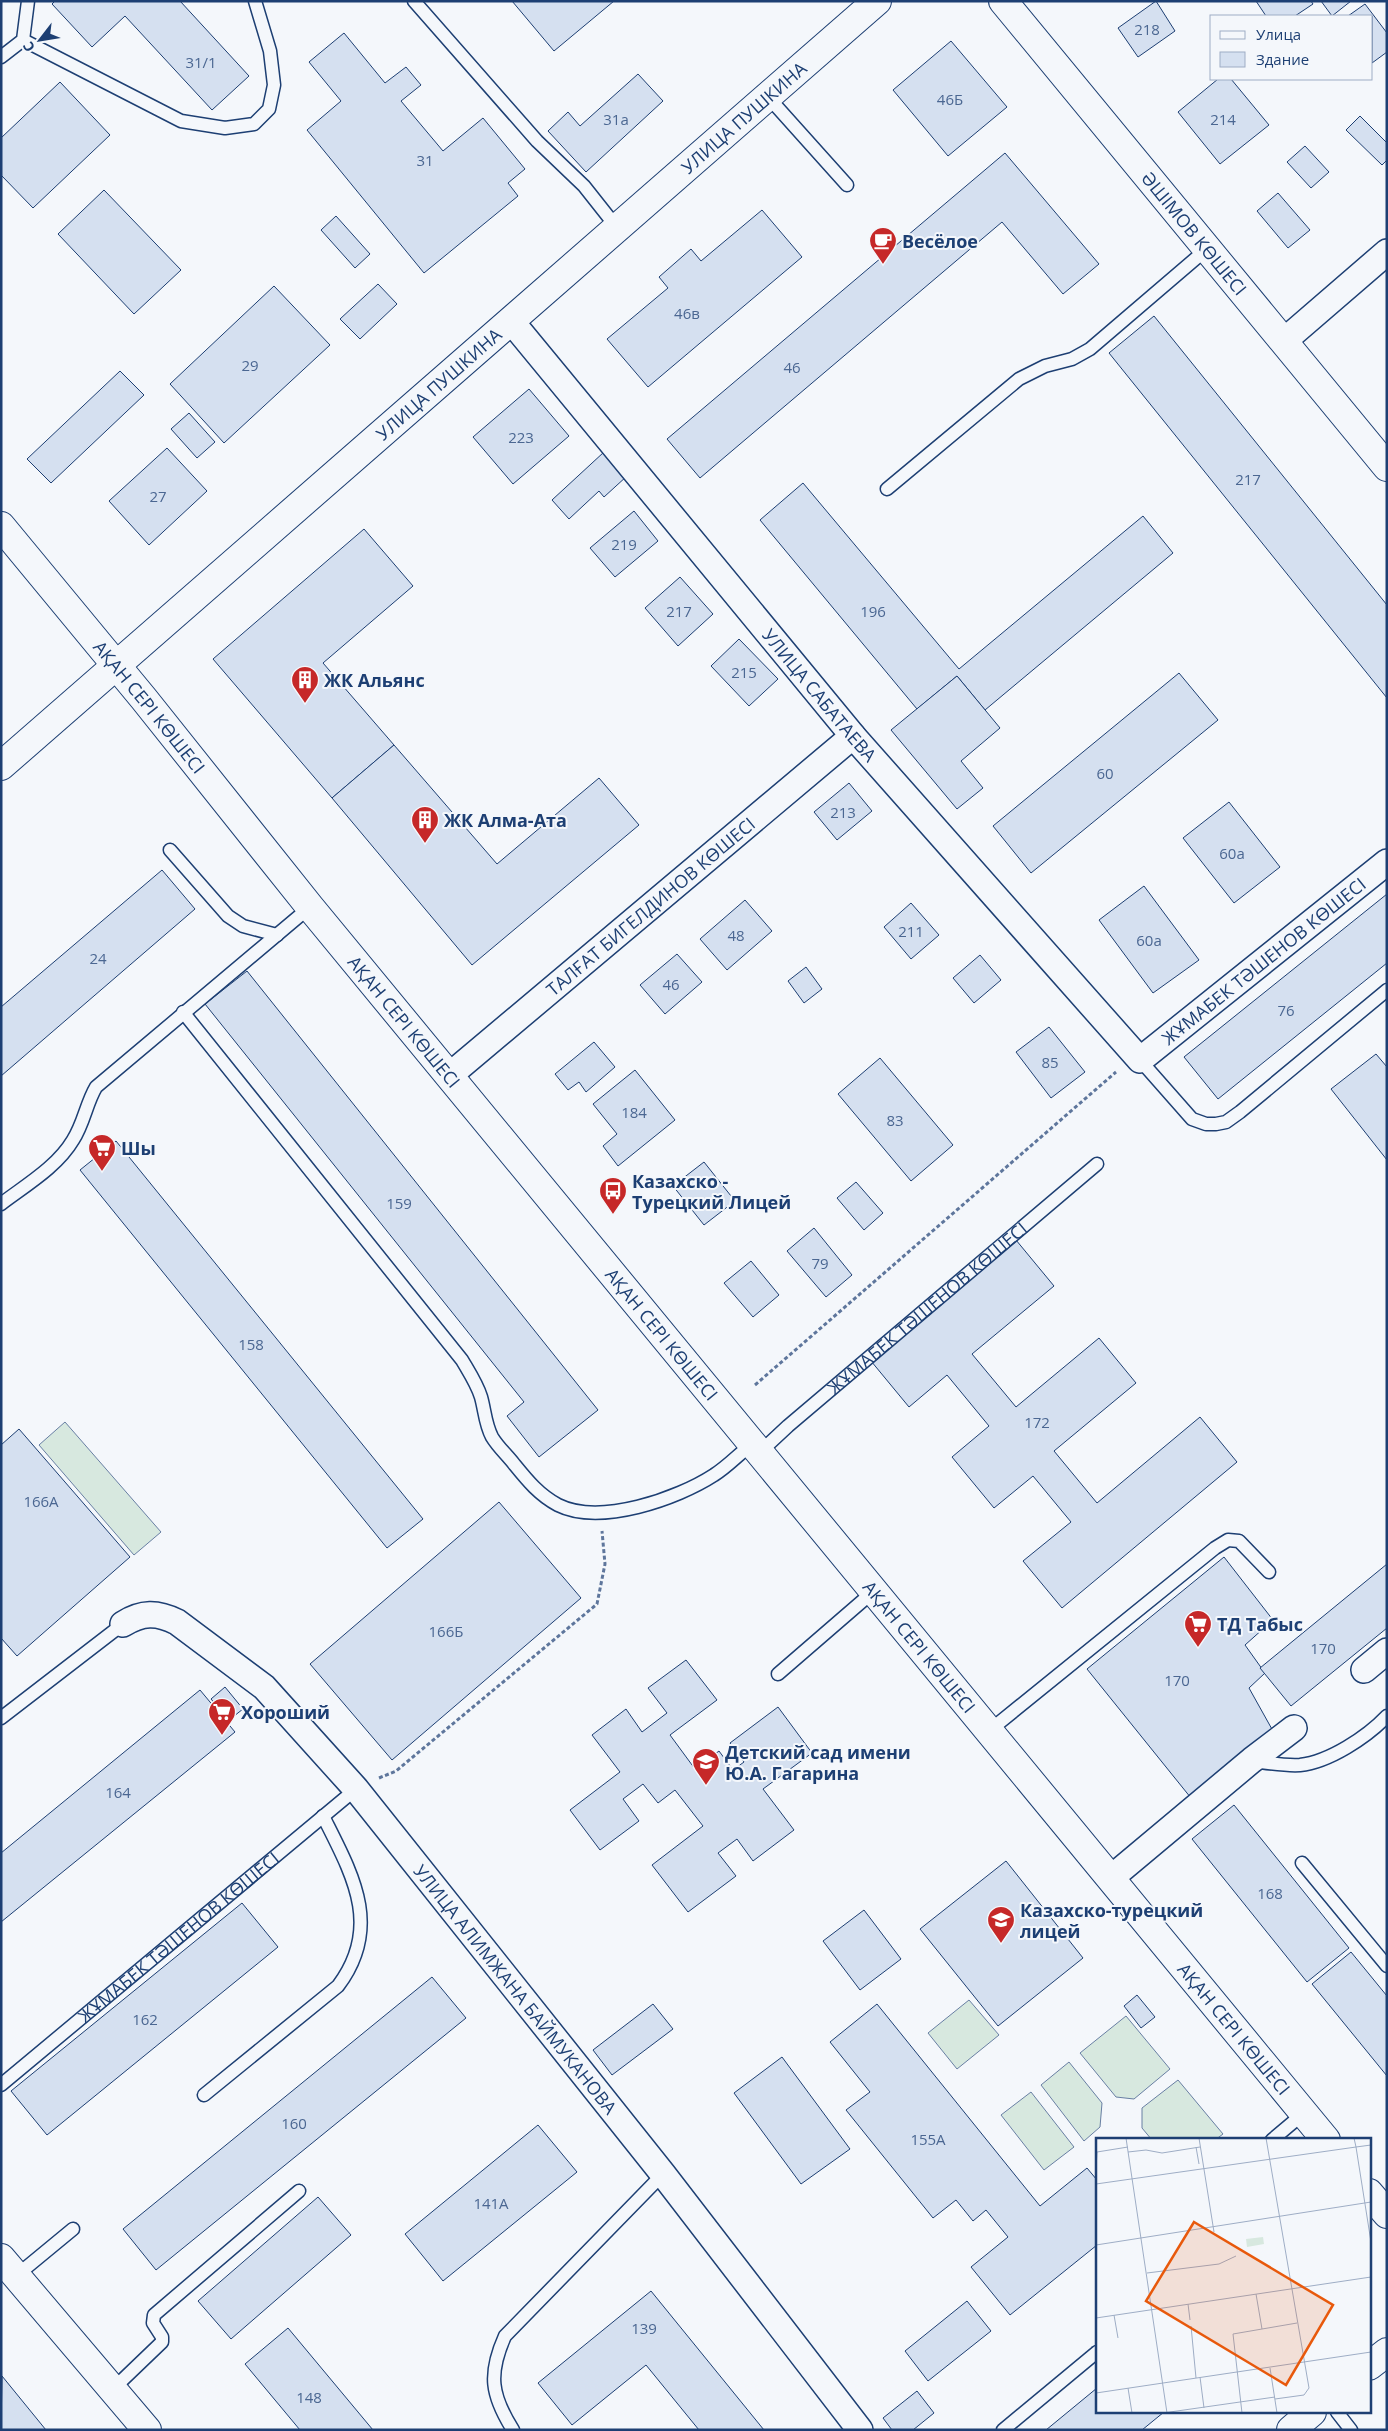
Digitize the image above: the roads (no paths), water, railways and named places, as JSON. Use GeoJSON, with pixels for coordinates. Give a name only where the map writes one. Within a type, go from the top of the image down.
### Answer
{"type":"FeatureCollection","features":[{"type":"Feature","properties":{"kind":"street","name":"УЛИЦА ПУШКИНА"},"geometry":{"type":"LineString","coordinates":[[1,766],[116,668],[511,321],[769,98],[877,1]]}},
{"type":"Feature","properties":{"kind":"street","name":"ӘШІМОВ КӨШЕСІ"},"geometry":{"type":"LineString","coordinates":[[1003,1],[1387,466]]}},
{"type":"Feature","properties":{"kind":"street"},"geometry":{"type":"LineString","coordinates":[[1284,341],[1387,252]]}},
{"type":"Feature","properties":{"kind":"street","name":"УЛИЦА САБАТАЕВА"},"geometry":{"type":"LineString","coordinates":[[511,321],[853,736],[1138,1057]]}},
{"type":"Feature","properties":{"kind":"street","name":"АҚАН СЕРІ КӨШЕСІ"},"geometry":{"type":"LineString","coordinates":[[1,526],[116,668],[144,699],[310,907],[1324,2138]]}},
{"type":"Feature","properties":{"kind":"street","name":"ТАЛҒАТ БИГЕЛДИНОВ КӨШЕСІ"},"geometry":{"type":"LineString","coordinates":[[450,1075],[853,736]]}},
{"type":"Feature","properties":{"kind":"street","name":"ЖҰМАБЕК ТӘШЕНОВ КӨШЕСІ"},"geometry":{"type":"LineString","coordinates":[[1138,1057],[1387,862]]}},
{"type":"Feature","properties":{"kind":"street","name":"УЛИЦА АЛИМЖАНА БАЙМУКАНОВА"},"geometry":{"type":"LineString","coordinates":[[124,1624],[135,1617],[148,1614],[163,1615],[178,1622],[264,1687],[356,1789],[663,2174],[860,2430]]}},
{"type":"Feature","properties":{"kind":"street"},"geometry":{"type":"LineString","coordinates":[[1364,1670],[1387,1651]]}},
{"type":"Feature","properties":{"kind":"street"},"geometry":{"type":"LineString","coordinates":[[1111,1878],[1252,1760],[1294,1728]]}},
{"type":"Feature","properties":{"kind":"street"},"geometry":{"type":"LineString","coordinates":[[1370,2194],[1387,2214]]}},
{"type":"Feature","properties":{"kind":"street"},"geometry":{"type":"LineString","coordinates":[[8,2267],[147,2430]]}},
{"type":"Feature","properties":{"kind":"street"},"geometry":{"type":"LineString","coordinates":[[1370,2365],[1387,2352]]}},
{"type":"Feature","properties":{"kind":"street"},"geometry":{"type":"LineString","coordinates":[[1291,2430],[1310,2414]]}},
{"type":"Feature","properties":{"kind":"lane"},"geometry":{"type":"LineString","coordinates":[[1,58],[23,40],[28,1]]}},
{"type":"Feature","properties":{"kind":"lane"},"geometry":{"type":"LineString","coordinates":[[23,40],[181,121],[225,128],[254,124],[269,110],[274,85],[270,51],[255,1]]}},
{"type":"Feature","properties":{"kind":"lane"},"geometry":{"type":"LineString","coordinates":[[414,1],[537,141],[584,186],[618,229]]}},
{"type":"Feature","properties":{"kind":"lane"},"geometry":{"type":"LineString","coordinates":[[769,98],[846,185]]}},
{"type":"Feature","properties":{"kind":"lane"},"geometry":{"type":"LineString","coordinates":[[887,489],[1018,379],[1045,366],[1072,359],[1090,349],[1208,248]]}},
{"type":"Feature","properties":{"kind":"lane"},"geometry":{"type":"LineString","coordinates":[[170,850],[228,916],[243,926],[277,935]]}},
{"type":"Feature","properties":{"kind":"lane"},"geometry":{"type":"LineString","coordinates":[[1,1204],[64,1155],[82,1123],[86,1104],[96,1087],[310,907]]}},
{"type":"Feature","properties":{"kind":"lane"},"geometry":{"type":"LineString","coordinates":[[1138,1057],[1192,1119],[1206,1124],[1226,1122],[1387,990]]}},
{"type":"Feature","properties":{"kind":"lane","name":"ЖҰМАБЕК ТӘШЕНОВ КӨШЕСІ"},"geometry":{"type":"LineString","coordinates":[[183,1012],[462,1360],[481,1398],[484,1418],[492,1438],[535,1490],[559,1505],[576,1510],[600,1512],[630,1509],[661,1501],[688,1490],[756,1448],[788,1426],[1096,1164]]}},
{"type":"Feature","properties":{"kind":"lane"},"geometry":{"type":"LineString","coordinates":[[989,1731],[1215,1548],[1228,1540],[1239,1541],[1269,1572]]}},
{"type":"Feature","properties":{"kind":"lane"},"geometry":{"type":"LineString","coordinates":[[778,1674],[874,1591]]}},
{"type":"Feature","properties":{"kind":"lane"},"geometry":{"type":"LineString","coordinates":[[1,1718],[124,1624]]}},
{"type":"Feature","properties":{"kind":"lane"},"geometry":{"type":"LineString","coordinates":[[1252,1760],[1300,1765],[1317,1760],[1372,1731],[1387,1716]]}},
{"type":"Feature","properties":{"kind":"lane","name":"ЖҰМАБЕК ТӘШЕНОВ КӨШЕСІ"},"geometry":{"type":"LineString","coordinates":[[1,2085],[356,1789]]}},
{"type":"Feature","properties":{"kind":"lane"},"geometry":{"type":"LineString","coordinates":[[204,2095],[338,1986],[351,1968],[358,1948],[360,1908],[355,1887],[344,1860],[322,1816]]}},
{"type":"Feature","properties":{"kind":"lane"},"geometry":{"type":"LineString","coordinates":[[1302,1863],[1387,1966]]}},
{"type":"Feature","properties":{"kind":"lane"},"geometry":{"type":"LineString","coordinates":[[1274,2138],[1304,2113]]}},
{"type":"Feature","properties":{"kind":"lane"},"geometry":{"type":"LineString","coordinates":[[513,2430],[500,2405],[493,2375],[494,2363],[505,2336],[663,2174]]}},
{"type":"Feature","properties":{"kind":"lane"},"geometry":{"type":"LineString","coordinates":[[113,2389],[162,2342],[162,2337],[153,2323],[154,2315],[299,2191]]}},
{"type":"Feature","properties":{"kind":"lane"},"geometry":{"type":"LineString","coordinates":[[8,2267],[73,2229]]}},
{"type":"Feature","properties":{"kind":"lane"},"geometry":{"type":"LineString","coordinates":[[1003,2430],[1096,2353]]}},
{"type":"Feature","properties":{"kind":"lane"},"geometry":{"type":"LineString","coordinates":[[1339,2414],[1352,2430]]}},
{"type":"Feature","properties":{"kind":"place","name":"Весёлое"},"geometry":{"type":"Point","coordinates":[883,265]}},
{"type":"Feature","properties":{"kind":"place","name":"ЖК Альянс"},"geometry":{"type":"Point","coordinates":[305,704]}},
{"type":"Feature","properties":{"kind":"place","name":"ЖК Алма-Ата"},"geometry":{"type":"Point","coordinates":[425,844]}},
{"type":"Feature","properties":{"kind":"place","name":"Шы"},"geometry":{"type":"Point","coordinates":[102,1172]}},
{"type":"Feature","properties":{"kind":"place","name":"Казахско - Турецкий Лицей"},"geometry":{"type":"Point","coordinates":[613,1215]}},
{"type":"Feature","properties":{"kind":"place","name":"ТД Табыс"},"geometry":{"type":"Point","coordinates":[1198,1648]}},
{"type":"Feature","properties":{"kind":"place","name":"Хороший"},"geometry":{"type":"Point","coordinates":[222,1736]}},
{"type":"Feature","properties":{"kind":"place","name":"Детский сад имени Ю.А. Гагарина"},"geometry":{"type":"Point","coordinates":[706,1786]}},
{"type":"Feature","properties":{"kind":"place","name":"Казахско-турецкий лицей"},"geometry":{"type":"Point","coordinates":[1001,1944]}}]}
